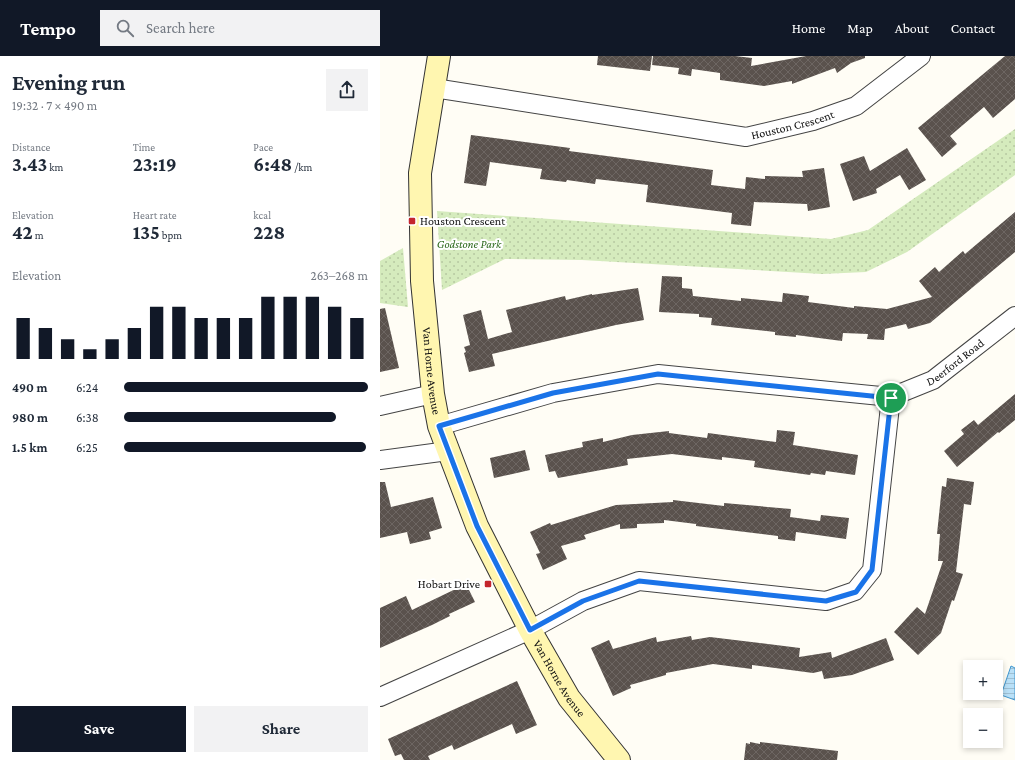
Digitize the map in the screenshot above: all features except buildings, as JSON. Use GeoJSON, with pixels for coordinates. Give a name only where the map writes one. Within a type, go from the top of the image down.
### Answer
{"type":"FeatureCollection","features":[{"type":"Feature","properties":{"kind":"street","name":"Van Horne Avenue"},"geometry":{"type":"LineString","coordinates":[[439,56],[420,173],[421,275],[433,394],[439,426],[477,526],[530,630],[569,698],[619,760]]}},
{"type":"Feature","properties":{"kind":"street","name":"Houston Crescent"},"geometry":{"type":"LineString","coordinates":[[434,88],[746,137],[813,122],[856,106],[922,56]]}},
{"type":"Feature","properties":{"kind":"street","name":"Deerford Road"},"geometry":{"type":"LineString","coordinates":[[439,426],[553,393],[658,374],[891,398],[933,380],[1015,316]]}},
{"type":"Feature","properties":{"kind":"street"},"geometry":{"type":"LineString","coordinates":[[380,406],[433,394]]}},
{"type":"Feature","properties":{"kind":"street"},"geometry":{"type":"LineString","coordinates":[[380,697],[530,630],[583,601],[639,581],[826,601],[856,592],[872,570],[891,398]]}},
{"type":"Feature","properties":{"kind":"street"},"geometry":{"type":"LineString","coordinates":[[380,460],[448,451]]}},
{"type":"Feature","properties":{"kind":"green space","name":"Godstone Park"},"geometry":{"type":"Polygon","coordinates":[[[1015,129],[1015,175],[907,252],[866,272],[822,274],[582,260],[505,259],[442,290],[437,211],[831,239],[868,230],[1015,129]]]}},
{"type":"Feature","properties":{"kind":"green space"},"geometry":{"type":"Polygon","coordinates":[[[403,248],[408,307],[380,303],[380,261],[403,248]]]}},
{"type":"Feature","properties":{"kind":"water"},"geometry":{"type":"Polygon","coordinates":[[[1011,666],[1015,668],[1015,700],[1003,696],[1003,689],[1011,666]]]}},
{"type":"Feature","properties":{"kind":"place","name":"Houston Crescent"},"geometry":{"type":"Point","coordinates":[412,221]}},
{"type":"Feature","properties":{"kind":"place","name":"Hobart Drive"},"geometry":{"type":"Point","coordinates":[488,584]}},
{"type":"Feature","properties":{"kind":"route"},"geometry":{"type":"LineString","coordinates":[[658,374],[891,398],[872,570],[856,592],[826,601],[639,581],[583,601],[530,630],[477,526],[439,426],[553,393],[658,374]]}}]}
